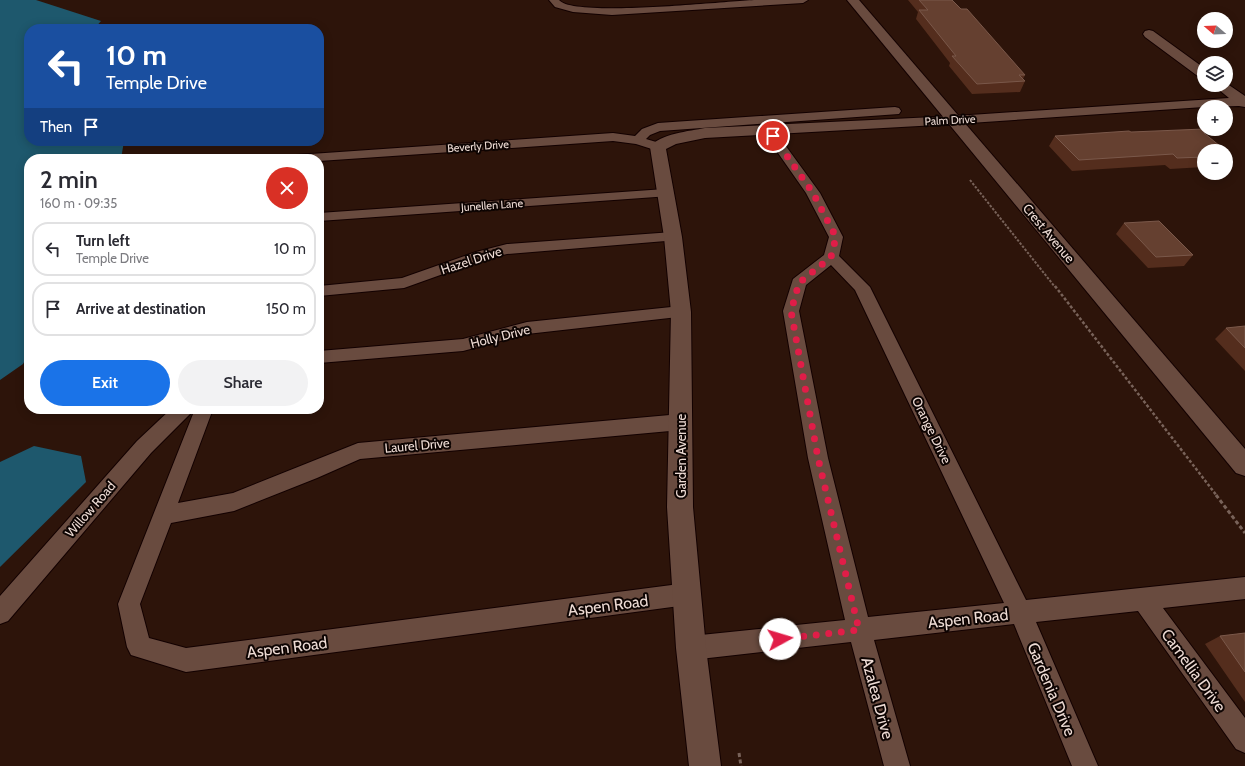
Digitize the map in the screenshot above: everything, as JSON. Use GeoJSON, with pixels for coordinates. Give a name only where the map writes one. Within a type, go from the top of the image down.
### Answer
{"type":"FeatureCollection","features":[{"type":"Feature","properties":{"kind":"street","name":"Crest Avenue"},"geometry":{"type":"LineString","coordinates":[[852,0],[955,120],[1245,466]]}},
{"type":"Feature","properties":{"kind":"street"},"geometry":{"type":"LineString","coordinates":[[1149,34],[1197,69]]}},
{"type":"Feature","properties":{"kind":"street"},"geometry":{"type":"LineString","coordinates":[[1230,92],[1244,102]]}},
{"type":"Feature","properties":{"kind":"street","name":"Palm Drive"},"geometry":{"type":"LineString","coordinates":[[648,144],[705,133],[955,120],[1244,102]]}},
{"type":"Feature","properties":{"kind":"street","name":"Garden Avenue"},"geometry":{"type":"LineString","coordinates":[[648,144],[665,193],[673,237],[681,312],[680,507],[690,648],[705,766]]}},
{"type":"Feature","properties":{"kind":"lane"},"geometry":{"type":"LineString","coordinates":[[554,0],[558,5],[573,9],[612,12],[803,0]]}},
{"type":"Feature","properties":{"kind":"lane"},"geometry":{"type":"LineString","coordinates":[[648,144],[646,132],[658,126],[895,111]]}},
{"type":"Feature","properties":{"kind":"lane"},"geometry":{"type":"LineString","coordinates":[[768,130],[813,193],[836,237],[831,257]]}},
{"type":"Feature","properties":{"kind":"lane","name":"Beverly Drive"},"geometry":{"type":"LineString","coordinates":[[324,157],[613,137],[648,144]]}},
{"type":"Feature","properties":{"kind":"lane","name":"Junellen Lane"},"geometry":{"type":"LineString","coordinates":[[324,217],[665,193]]}},
{"type":"Feature","properties":{"kind":"lane","name":"Hazel Drive"},"geometry":{"type":"LineString","coordinates":[[324,291],[404,283],[481,255],[507,249],[673,237]]}},
{"type":"Feature","properties":{"kind":"lane","name":"Orange Drive"},"geometry":{"type":"LineString","coordinates":[[831,257],[862,287],[1020,612]]}},
{"type":"Feature","properties":{"kind":"lane","name":"Azalea Drive"},"geometry":{"type":"LineString","coordinates":[[831,257],[799,283],[791,311],[818,458],[859,630],[897,766]]}},
{"type":"Feature","properties":{"kind":"lane","name":"Holly Drive"},"geometry":{"type":"LineString","coordinates":[[324,357],[463,345],[527,328],[681,312]]}},
{"type":"Feature","properties":{"kind":"lane","name":"Willow Road"},"geometry":{"type":"LineString","coordinates":[[0,613],[144,447],[178,414]]}},
{"type":"Feature","properties":{"kind":"lane","name":"Aspen Road"},"geometry":{"type":"LineString","coordinates":[[202,414],[130,604],[139,647],[186,660],[687,594]]}},
{"type":"Feature","properties":{"kind":"lane","name":"Laurel Drive"},"geometry":{"type":"LineString","coordinates":[[164,515],[234,502],[358,451],[681,422]]}},
{"type":"Feature","properties":{"kind":"lane","name":"Aspen Road"},"geometry":{"type":"LineString","coordinates":[[690,648],[1245,588]]}},
{"type":"Feature","properties":{"kind":"lane","name":"Camellia Drive"},"geometry":{"type":"LineString","coordinates":[[1143,599],[1245,740]]}},
{"type":"Feature","properties":{"kind":"lane","name":"Gardenia Drive"},"geometry":{"type":"LineString","coordinates":[[1020,612],[1085,766]]}},
{"type":"Feature","properties":{"kind":"water"},"geometry":{"type":"Polygon","coordinates":[[[0,0],[36,0],[101,21],[98,24],[24,24],[24,146],[123,146],[122,154],[24,154],[24,362],[0,380],[0,0]]]}},
{"type":"Feature","properties":{"kind":"water"},"geometry":{"type":"Polygon","coordinates":[[[34,446],[81,456],[86,482],[0,567],[0,462],[34,446]]]}},
{"type":"Feature","properties":{"kind":"building"},"geometry":{"type":"Polygon","coordinates":[[[919,0],[952,0],[961,9],[967,9],[1025,75],[1019,75],[1025,81],[977,84],[952,56],[956,56],[919,10],[928,10],[919,0]]]}},
{"type":"Feature","properties":{"kind":"building"},"geometry":{"type":"Polygon","coordinates":[[[1197,129],[1197,136],[1208,136],[1218,144],[1197,144],[1197,157],[1177,158],[1173,154],[1079,160],[1055,136],[1197,129]]]}},
{"type":"Feature","properties":{"kind":"building"},"geometry":{"type":"Polygon","coordinates":[[[1159,221],[1193,255],[1156,257],[1124,223],[1159,221]]]}},
{"type":"Feature","properties":{"kind":"building"},"geometry":{"type":"Polygon","coordinates":[[[1245,326],[1245,348],[1226,328],[1245,326]]]}},
{"type":"Feature","properties":{"kind":"building"},"geometry":{"type":"Polygon","coordinates":[[[1245,633],[1245,672],[1220,636],[1245,633]]]}},
{"type":"Feature","properties":{"kind":"route"},"geometry":{"type":"LineString","coordinates":[[773,136],[813,193],[836,237],[831,257],[799,283],[791,311],[818,458],[859,630],[780,639]]}}]}
